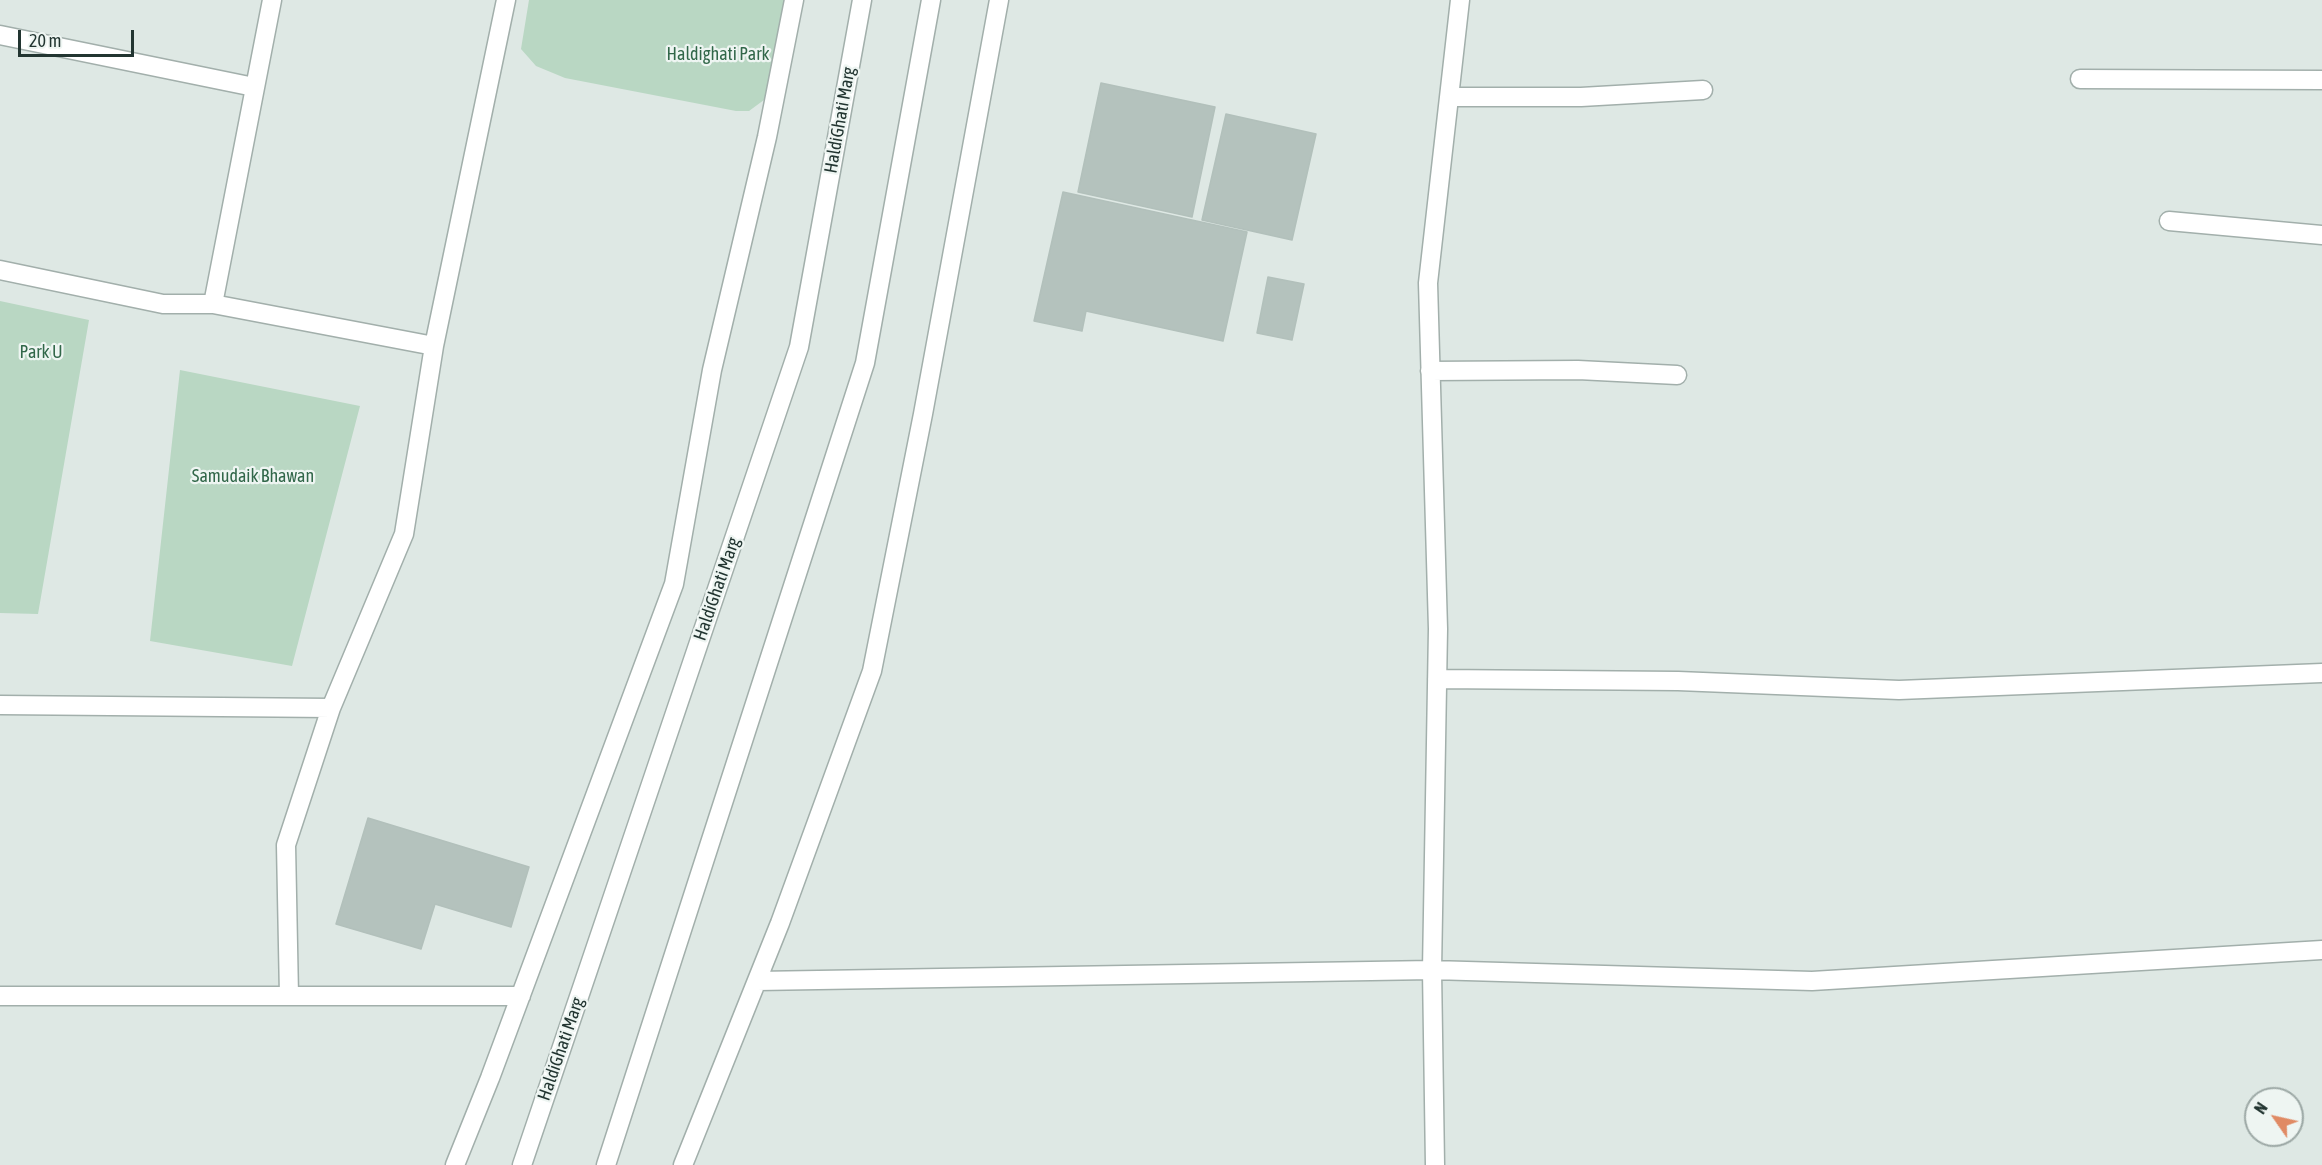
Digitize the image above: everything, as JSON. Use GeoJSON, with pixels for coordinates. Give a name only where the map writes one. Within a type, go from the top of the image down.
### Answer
{"type":"FeatureCollection","features":[{"type":"Feature","properties":{"kind":"street"},"geometry":{"type":"LineString","coordinates":[[213,304],[272,0]]}},
{"type":"Feature","properties":{"kind":"street"},"geometry":{"type":"LineString","coordinates":[[289,996],[286,845],[331,708],[404,534],[434,346],[506,0]]}},
{"type":"Feature","properties":{"kind":"street"},"geometry":{"type":"LineString","coordinates":[[455,1165],[521,996],[674,584],[712,370],[766,137],[794,0]]}},
{"type":"Feature","properties":{"kind":"street","name":"HaldiGhati Marg"},"geometry":{"type":"LineString","coordinates":[[522,1165],[799,347],[862,0]]}},
{"type":"Feature","properties":{"kind":"street"},"geometry":{"type":"LineString","coordinates":[[606,1165],[865,363],[932,0]]}},
{"type":"Feature","properties":{"kind":"street"},"geometry":{"type":"LineString","coordinates":[[684,1165],[757,981],[872,671],[923,414],[999,0]]}},
{"type":"Feature","properties":{"kind":"street"},"geometry":{"type":"LineString","coordinates":[[1435,1165],[1432,970],[1438,629],[1428,283],[1460,0]]}},
{"type":"Feature","properties":{"kind":"street"},"geometry":{"type":"LineString","coordinates":[[0,35],[254,87]]}},
{"type":"Feature","properties":{"kind":"street"},"geometry":{"type":"LineString","coordinates":[[2080,79],[2322,81]]}},
{"type":"Feature","properties":{"kind":"street"},"geometry":{"type":"LineString","coordinates":[[1449,97],[1581,97],[1703,90]]}},
{"type":"Feature","properties":{"kind":"street"},"geometry":{"type":"LineString","coordinates":[[2169,221],[2322,235]]}},
{"type":"Feature","properties":{"kind":"street"},"geometry":{"type":"LineString","coordinates":[[0,270],[163,304],[213,304],[434,346]]}},
{"type":"Feature","properties":{"kind":"street"},"geometry":{"type":"LineString","coordinates":[[1430,371],[1578,370],[1677,375]]}},
{"type":"Feature","properties":{"kind":"street"},"geometry":{"type":"LineString","coordinates":[[1437,679],[1678,681],[1899,690],[2322,673]]}},
{"type":"Feature","properties":{"kind":"street"},"geometry":{"type":"LineString","coordinates":[[0,705],[331,708]]}},
{"type":"Feature","properties":{"kind":"street"},"geometry":{"type":"LineString","coordinates":[[757,981],[1432,970],[1812,981],[2322,950]]}},
{"type":"Feature","properties":{"kind":"street"},"geometry":{"type":"LineString","coordinates":[[0,996],[521,996]]}},
{"type":"Feature","properties":{"kind":"green space","name":"Haldighati Park"},"geometry":{"type":"Polygon","coordinates":[[[529,0],[787,0],[768,97],[749,111],[736,111],[565,78],[536,66],[521,49],[529,0]]]}},
{"type":"Feature","properties":{"kind":"green space","name":"Park U"},"geometry":{"type":"Polygon","coordinates":[[[0,301],[89,320],[38,614],[0,613],[0,301]]]}},
{"type":"Feature","properties":{"kind":"green space","name":"Samudaik Bhawan"},"geometry":{"type":"Polygon","coordinates":[[[180,370],[360,406],[292,666],[150,641],[180,370]]]}},
{"type":"Feature","properties":{"kind":"building"},"geometry":{"type":"Polygon","coordinates":[[[1101,83],[1215,107],[1192,217],[1078,192],[1101,83]]]}},
{"type":"Feature","properties":{"kind":"building"},"geometry":{"type":"Polygon","coordinates":[[[1226,114],[1316,134],[1292,240],[1202,220],[1226,114]]]}},
{"type":"Feature","properties":{"kind":"building"},"geometry":{"type":"Polygon","coordinates":[[[1063,192],[1247,232],[1223,341],[1086,311],[1082,331],[1034,321],[1063,192]]]}},
{"type":"Feature","properties":{"kind":"building"},"geometry":{"type":"Polygon","coordinates":[[[1268,277],[1304,284],[1292,340],[1257,333],[1268,277]]]}},
{"type":"Feature","properties":{"kind":"building"},"geometry":{"type":"Polygon","coordinates":[[[368,818],[529,867],[511,927],[435,904],[421,949],[336,924],[368,818]]]}}]}
